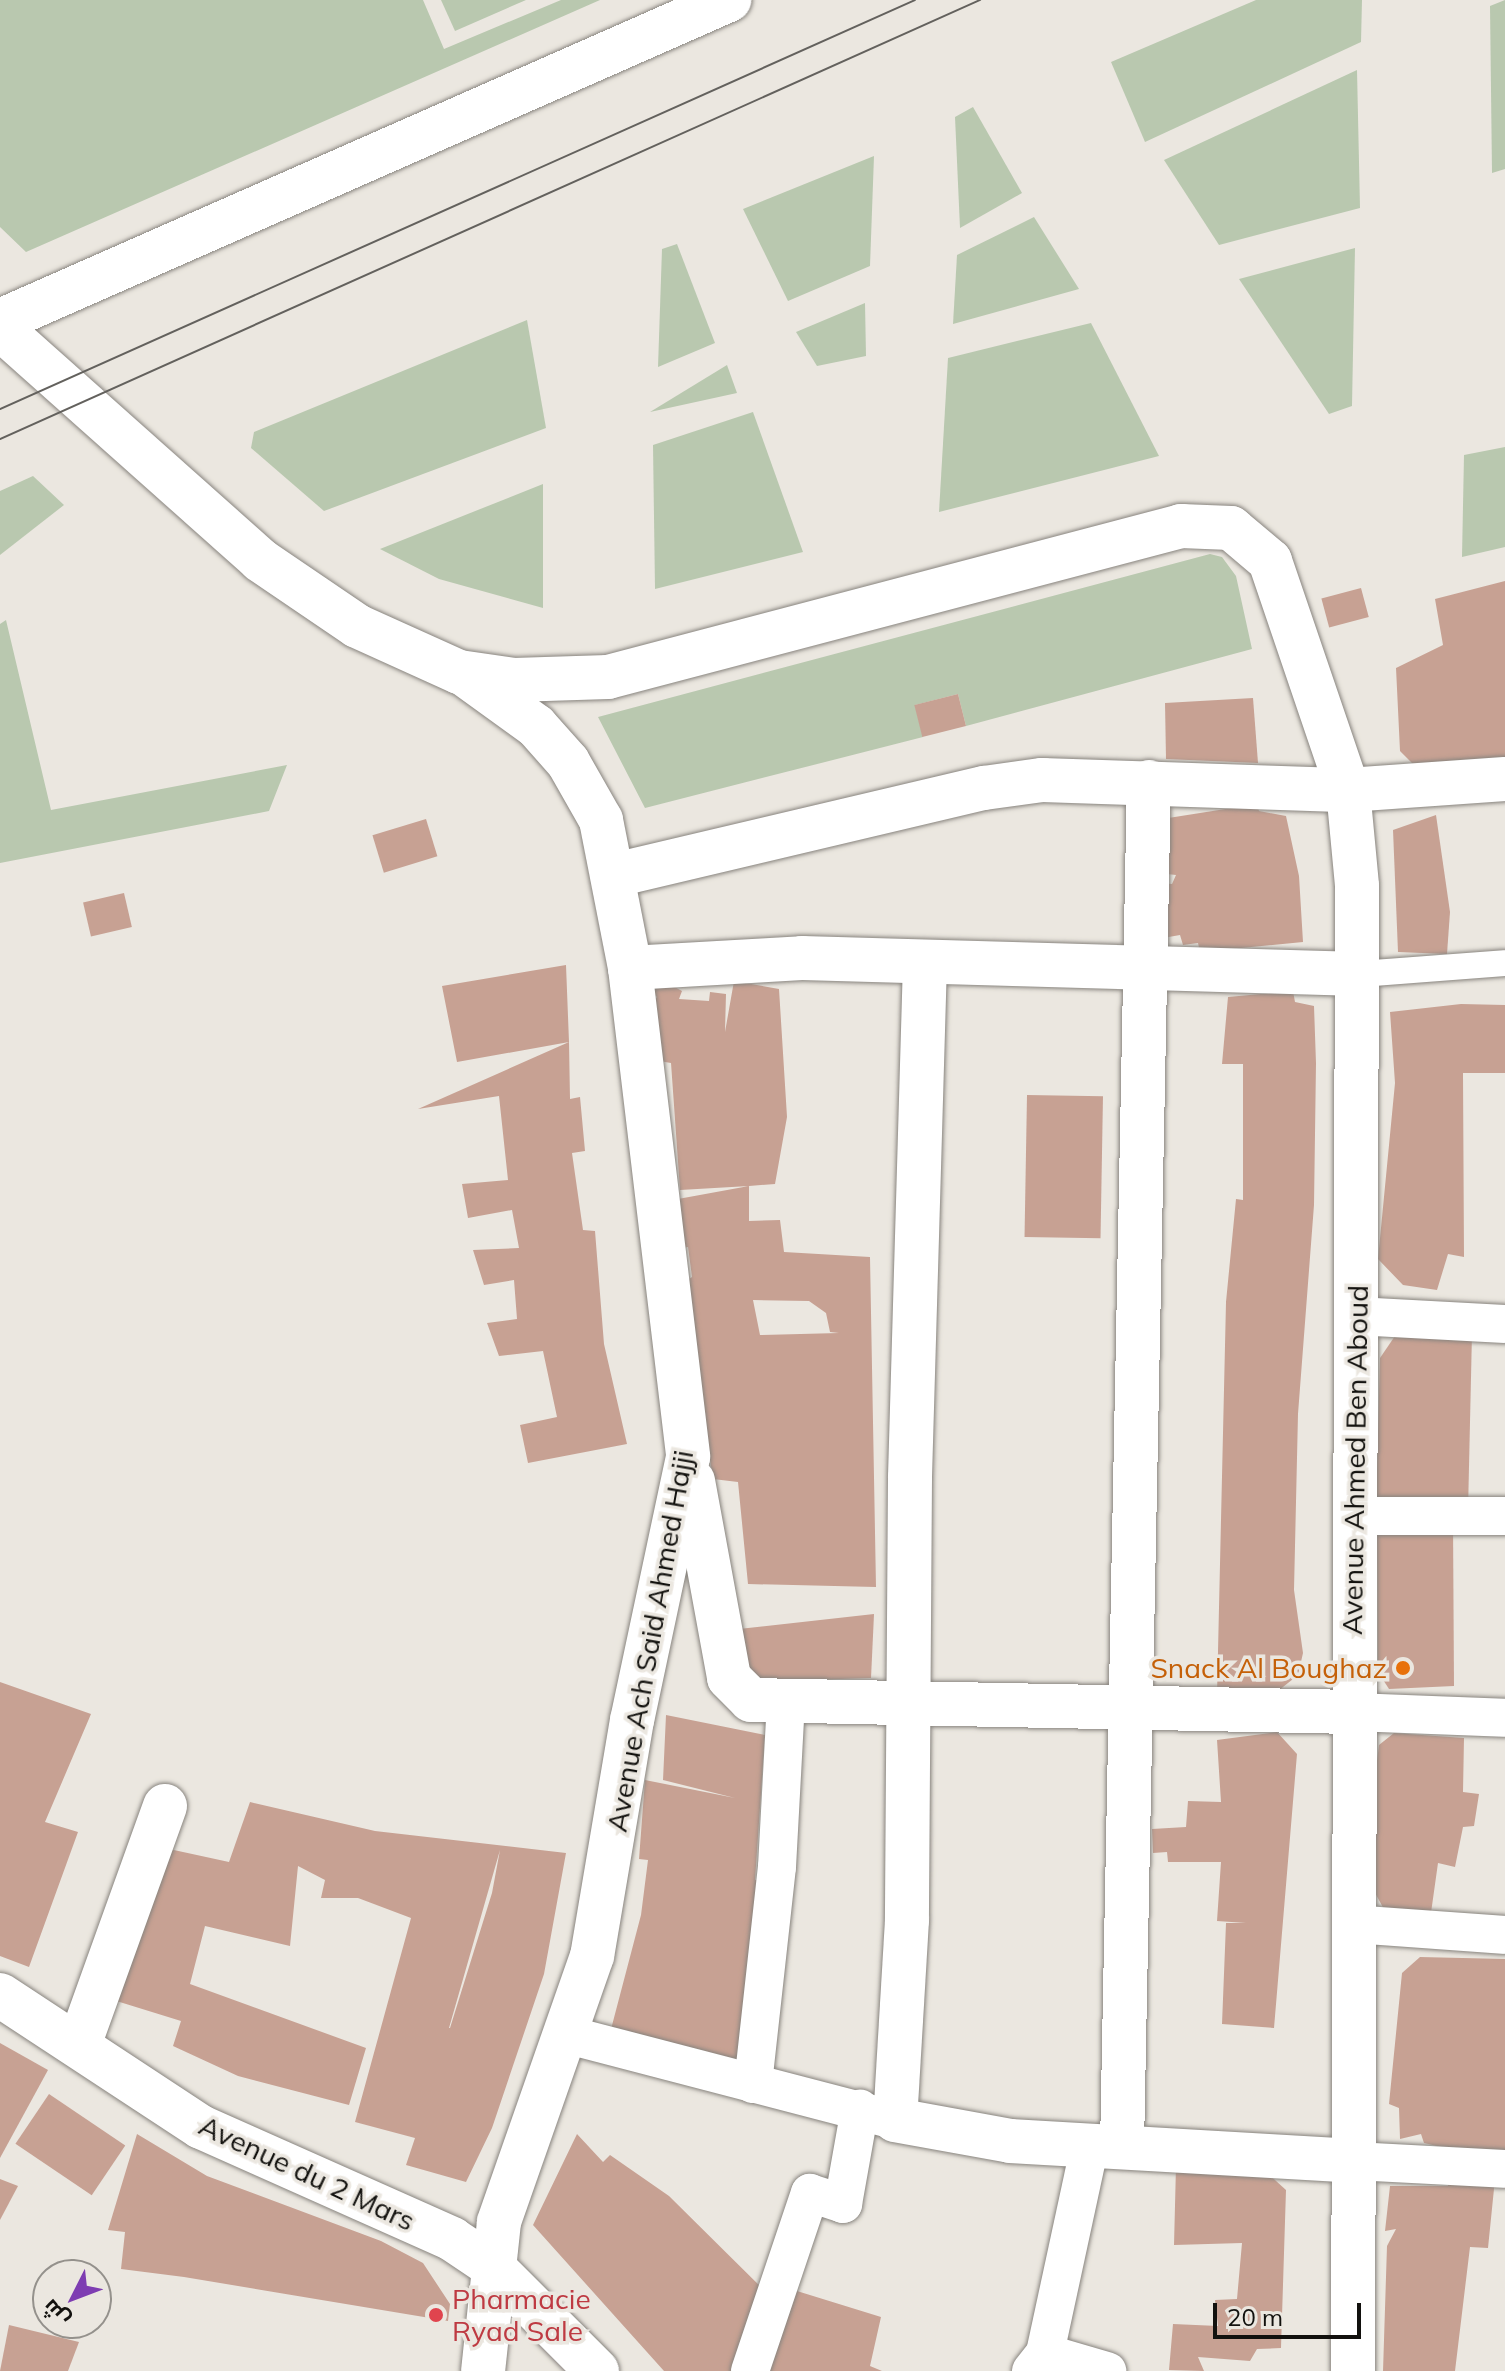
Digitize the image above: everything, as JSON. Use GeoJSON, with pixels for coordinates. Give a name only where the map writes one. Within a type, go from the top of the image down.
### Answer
{"type":"FeatureCollection","features":[{"type":"Feature","properties":{"kind":"street"},"geometry":{"type":"LineString","coordinates":[[0,321],[729,0]]}},
{"type":"Feature","properties":{"kind":"street"},"geometry":{"type":"LineString","coordinates":[[0,328],[260,560],[357,626],[459,672]]}},
{"type":"Feature","properties":{"kind":"street","name":"Avenue Ahmed Ben Aboud"},"geometry":{"type":"LineString","coordinates":[[459,672],[514,680],[608,677],[1209,523],[1253,542],[1281,579],[1348,790],[1360,974],[1352,1712],[1353,2371]]}},
{"type":"Feature","properties":{"kind":"street","name":"Avenue Ach Said Ahmed Hajji"},"geometry":{"type":"LineString","coordinates":[[459,672],[536,726],[568,762],[594,802],[615,875],[630,968],[688,1457],[632,1720],[608,1886],[568,2035],[499,2222],[491,2265],[483,2371]]}},
{"type":"Feature","properties":{"kind":"street"},"geometry":{"type":"LineString","coordinates":[[615,875],[984,788],[1042,780],[1348,790],[1505,779]]}},
{"type":"Feature","properties":{"kind":"street"},"geometry":{"type":"LineString","coordinates":[[1107,2371],[1038,2362],[1106,2146],[1127,1705],[1148,967],[1149,782]]}},
{"type":"Feature","properties":{"kind":"street"},"geometry":{"type":"LineString","coordinates":[[630,968],[802,958],[1360,974]]}},
{"type":"Feature","properties":{"kind":"street"},"geometry":{"type":"LineString","coordinates":[[750,2371],[810,2193],[843,2204],[878,2115],[907,1920],[925,962]]}},
{"type":"Feature","properties":{"kind":"street"},"geometry":{"type":"LineString","coordinates":[[1356,1316],[1505,1324]]}},
{"type":"Feature","properties":{"kind":"street"},"geometry":{"type":"LineString","coordinates":[[688,1457],[729,1678],[751,1700],[1127,1705],[1505,1718]]}},
{"type":"Feature","properties":{"kind":"street"},"geometry":{"type":"LineString","coordinates":[[1355,1516],[1505,1516]]}},
{"type":"Feature","properties":{"kind":"street"},"geometry":{"type":"LineString","coordinates":[[753,2084],[777,1867],[786,1701]]}},
{"type":"Feature","properties":{"kind":"street"},"geometry":{"type":"LineString","coordinates":[[79,2045],[165,1806]]}},
{"type":"Feature","properties":{"kind":"street"},"geometry":{"type":"LineString","coordinates":[[1352,1924],[1505,1935]]}},
{"type":"Feature","properties":{"kind":"street","name":"Avenue du 2 Mars"},"geometry":{"type":"LineString","coordinates":[[0,1995],[201,2127],[452,2239],[491,2265],[597,2371]]}},
{"type":"Feature","properties":{"kind":"street"},"geometry":{"type":"LineString","coordinates":[[568,2035],[940,2132],[1106,2146],[1505,2169]]}},
{"type":"Feature","properties":{"kind":"lane"},"geometry":{"type":"LineString","coordinates":[[1360,974],[1505,963]]}},
{"type":"Feature","properties":{"kind":"green space"},"geometry":{"type":"Polygon","coordinates":[[[0,0],[423,0],[444,49],[561,0],[600,0],[26,252],[0,227],[0,0]]]}},
{"type":"Feature","properties":{"kind":"green space"},"geometry":{"type":"Polygon","coordinates":[[[441,0],[526,0],[455,31],[441,0]]]}},
{"type":"Feature","properties":{"kind":"green space"},"geometry":{"type":"Polygon","coordinates":[[[1256,0],[1362,0],[1361,42],[1145,142],[1111,62],[1256,0]]]}},
{"type":"Feature","properties":{"kind":"green space"},"geometry":{"type":"Polygon","coordinates":[[[1505,0],[1505,169],[1492,173],[1490,6],[1505,0]]]}},
{"type":"Feature","properties":{"kind":"green space"},"geometry":{"type":"Polygon","coordinates":[[[1357,70],[1360,208],[1219,245],[1164,160],[1357,70]]]}},
{"type":"Feature","properties":{"kind":"green space"},"geometry":{"type":"Polygon","coordinates":[[[973,107],[1022,193],[960,228],[955,117],[973,107]]]}},
{"type":"Feature","properties":{"kind":"green space"},"geometry":{"type":"Polygon","coordinates":[[[874,156],[870,266],[788,301],[743,209],[874,156]]]}},
{"type":"Feature","properties":{"kind":"green space"},"geometry":{"type":"Polygon","coordinates":[[[1034,217],[1079,289],[953,324],[957,255],[1034,217]]]}},
{"type":"Feature","properties":{"kind":"green space"},"geometry":{"type":"Polygon","coordinates":[[[677,244],[715,343],[658,367],[662,249],[677,244]]]}},
{"type":"Feature","properties":{"kind":"green space"},"geometry":{"type":"Polygon","coordinates":[[[1355,248],[1352,406],[1329,414],[1239,279],[1355,248]]]}},
{"type":"Feature","properties":{"kind":"green space"},"geometry":{"type":"Polygon","coordinates":[[[865,303],[866,356],[817,366],[796,332],[865,303]]]}},
{"type":"Feature","properties":{"kind":"green space"},"geometry":{"type":"Polygon","coordinates":[[[527,320],[546,428],[324,511],[251,448],[254,432],[527,320]]]}},
{"type":"Feature","properties":{"kind":"green space"},"geometry":{"type":"Polygon","coordinates":[[[1091,323],[1159,456],[939,512],[948,358],[1091,323]]]}},
{"type":"Feature","properties":{"kind":"green space"},"geometry":{"type":"Polygon","coordinates":[[[727,365],[737,393],[650,412],[727,365]]]}},
{"type":"Feature","properties":{"kind":"green space"},"geometry":{"type":"Polygon","coordinates":[[[753,412],[803,552],[655,589],[653,445],[753,412]]]}},
{"type":"Feature","properties":{"kind":"green space"},"geometry":{"type":"Polygon","coordinates":[[[1505,447],[1505,547],[1462,557],[1464,455],[1505,447]]]}},
{"type":"Feature","properties":{"kind":"green space"},"geometry":{"type":"Polygon","coordinates":[[[33,476],[64,505],[0,555],[0,491],[33,476]]]}},
{"type":"Feature","properties":{"kind":"green space"},"geometry":{"type":"Polygon","coordinates":[[[543,484],[543,608],[439,579],[380,549],[543,484]]]}},
{"type":"Feature","properties":{"kind":"green space"},"geometry":{"type":"Polygon","coordinates":[[[1210,554],[1222,557],[1236,576],[1252,649],[966,726],[958,694],[915,705],[923,737],[645,808],[598,717],[1210,554]]]}},
{"type":"Feature","properties":{"kind":"green space"},"geometry":{"type":"Polygon","coordinates":[[[6,620],[51,810],[287,765],[269,811],[0,863],[0,624],[6,620]]]}},
{"type":"Feature","properties":{"kind":"building"},"geometry":{"type":"Polygon","coordinates":[[[1505,581],[1505,766],[1415,766],[1400,751],[1396,668],[1443,645],[1435,599],[1505,581]]]}},
{"type":"Feature","properties":{"kind":"building"},"geometry":{"type":"Polygon","coordinates":[[[1361,588],[1369,617],[1329,628],[1321,599],[1361,588]]]}},
{"type":"Feature","properties":{"kind":"building"},"geometry":{"type":"Polygon","coordinates":[[[958,694],[966,726],[922,737],[914,705],[958,694]]]}},
{"type":"Feature","properties":{"kind":"building"},"geometry":{"type":"Polygon","coordinates":[[[1253,698],[1258,763],[1166,759],[1165,703],[1253,698]]]}},
{"type":"Feature","properties":{"kind":"building"},"geometry":{"type":"Polygon","coordinates":[[[1257,804],[1259,811],[1286,816],[1299,876],[1303,942],[1200,952],[1198,943],[1183,945],[1180,935],[1163,938],[1157,883],[1172,884],[1176,875],[1158,873],[1162,819],[1257,804]]]}},
{"type":"Feature","properties":{"kind":"building"},"geometry":{"type":"Polygon","coordinates":[[[1436,815],[1450,912],[1447,954],[1398,952],[1393,830],[1436,815]]]}},
{"type":"Feature","properties":{"kind":"building"},"geometry":{"type":"Polygon","coordinates":[[[426,819],[437,856],[384,873],[372,835],[426,819]]]}},
{"type":"Feature","properties":{"kind":"building"},"geometry":{"type":"Polygon","coordinates":[[[124,893],[132,927],[91,937],[83,902],[124,893]]]}},
{"type":"Feature","properties":{"kind":"building"},"geometry":{"type":"Polygon","coordinates":[[[566,965],[569,1042],[457,1062],[442,986],[566,965]]]}},
{"type":"Feature","properties":{"kind":"building"},"geometry":{"type":"Polygon","coordinates":[[[734,981],[779,989],[787,1117],[775,1184],[680,1190],[671,1063],[653,1060],[641,1013],[657,997],[646,987],[669,984],[682,991],[679,999],[709,1001],[710,992],[726,994],[725,1032],[734,981]]]}},
{"type":"Feature","properties":{"kind":"building"},"geometry":{"type":"Polygon","coordinates":[[[1293,991],[1295,1002],[1314,1006],[1316,1063],[1314,1205],[1298,1414],[1294,1590],[1303,1653],[1298,1675],[1278,1691],[1217,1695],[1226,1302],[1236,1199],[1243,1200],[1243,1064],[1222,1064],[1228,997],[1293,991]]]}},
{"type":"Feature","properties":{"kind":"building"},"geometry":{"type":"Polygon","coordinates":[[[1461,1004],[1505,1005],[1505,1073],[1463,1073],[1464,1257],[1448,1254],[1437,1290],[1403,1285],[1378,1259],[1395,1083],[1390,1012],[1461,1004]]]}},
{"type":"Feature","properties":{"kind":"building"},"geometry":{"type":"Polygon","coordinates":[[[569,1042],[570,1099],[580,1097],[585,1151],[572,1153],[583,1230],[595,1231],[604,1344],[627,1444],[528,1463],[520,1425],[557,1417],[543,1351],[499,1356],[487,1323],[517,1319],[514,1280],[484,1285],[473,1250],[519,1248],[512,1210],[468,1218],[462,1184],[508,1180],[499,1096],[418,1109],[569,1042]]]}},
{"type":"Feature","properties":{"kind":"building"},"geometry":{"type":"Polygon","coordinates":[[[1027,1095],[1103,1096],[1101,1238],[1025,1237],[1027,1095]]]}},
{"type":"Feature","properties":{"kind":"building"},"geometry":{"type":"Polygon","coordinates":[[[749,1186],[749,1221],[780,1220],[784,1252],[870,1257],[876,1587],[748,1584],[738,1482],[713,1479],[683,1283],[692,1277],[688,1247],[678,1249],[678,1199],[749,1186]],[[753,1300],[760,1335],[839,1333],[830,1332],[826,1313],[809,1301],[753,1300]]]}},
{"type":"Feature","properties":{"kind":"building"},"geometry":{"type":"Polygon","coordinates":[[[1397,1333],[1472,1333],[1468,1511],[1376,1509],[1380,1358],[1397,1333]]]}},
{"type":"Feature","properties":{"kind":"building"},"geometry":{"type":"Polygon","coordinates":[[[1377,1521],[1453,1522],[1454,1686],[1389,1689],[1378,1672],[1377,1521]]]}},
{"type":"Feature","properties":{"kind":"building"},"geometry":{"type":"Polygon","coordinates":[[[874,1614],[871,1678],[748,1682],[739,1629],[874,1614]]]}},
{"type":"Feature","properties":{"kind":"building"},"geometry":{"type":"Polygon","coordinates":[[[0,1682],[91,1714],[45,1822],[78,1832],[29,1967],[0,1956],[0,1682]]]}},
{"type":"Feature","properties":{"kind":"building"},"geometry":{"type":"Polygon","coordinates":[[[666,1715],[765,1735],[755,1880],[775,1884],[755,2071],[610,2033],[641,1915],[648,1860],[639,1859],[645,1780],[735,1798],[663,1780],[666,1715]]]}},
{"type":"Feature","properties":{"kind":"building"},"geometry":{"type":"Polygon","coordinates":[[[1277,1732],[1297,1754],[1274,2028],[1222,2024],[1226,1923],[1246,1923],[1217,1921],[1221,1862],[1168,1862],[1167,1852],[1153,1853],[1152,1829],[1186,1827],[1188,1801],[1221,1802],[1217,1740],[1277,1732]]]}},
{"type":"Feature","properties":{"kind":"building"},"geometry":{"type":"Polygon","coordinates":[[[1394,1733],[1464,1738],[1463,1792],[1479,1794],[1474,1826],[1463,1827],[1455,1867],[1438,1863],[1430,1920],[1386,1913],[1373,1889],[1377,1816],[1370,1816],[1379,1745],[1394,1733]]]}},
{"type":"Feature","properties":{"kind":"building"},"geometry":{"type":"Polygon","coordinates":[[[250,1802],[375,1831],[566,1853],[544,1974],[492,2128],[466,2182],[406,2165],[415,2138],[355,2122],[411,1918],[358,1898],[321,1898],[325,1880],[298,1866],[290,1946],[205,1926],[190,1984],[366,2048],[349,2105],[238,2076],[173,2046],[181,2021],[110,1999],[160,1847],[229,1862],[250,1802]],[[500,1850],[449,2028],[450,2028],[492,1893],[500,1850]]]}},
{"type":"Feature","properties":{"kind":"building"},"geometry":{"type":"Polygon","coordinates":[[[1420,1957],[1505,1959],[1505,2162],[1424,2143],[1421,2134],[1400,2139],[1399,2108],[1389,2104],[1402,1973],[1420,1957]]]}},
{"type":"Feature","properties":{"kind":"building"},"geometry":{"type":"Polygon","coordinates":[[[0,2043],[48,2070],[0,2158],[0,2043]]]}},
{"type":"Feature","properties":{"kind":"building"},"geometry":{"type":"Polygon","coordinates":[[[49,2094],[125,2145],[92,2195],[15,2144],[49,2094]]]}},
{"type":"Feature","properties":{"kind":"building"},"geometry":{"type":"Polygon","coordinates":[[[137,2134],[207,2176],[381,2241],[423,2263],[450,2304],[448,2321],[121,2269],[125,2232],[108,2230],[137,2134]]]}},
{"type":"Feature","properties":{"kind":"building"},"geometry":{"type":"Polygon","coordinates":[[[577,2134],[603,2162],[610,2155],[669,2196],[770,2296],[744,2371],[664,2371],[533,2225],[577,2134]]]}},
{"type":"Feature","properties":{"kind":"building"},"geometry":{"type":"Polygon","coordinates":[[[1176,2166],[1265,2171],[1286,2190],[1281,2348],[1257,2349],[1250,2361],[1198,2357],[1204,2371],[1169,2370],[1173,2324],[1218,2326],[1215,2300],[1237,2299],[1242,2243],[1174,2245],[1176,2166]]]}},
{"type":"Feature","properties":{"kind":"building"},"geometry":{"type":"Polygon","coordinates":[[[1448,2175],[1495,2179],[1488,2248],[1470,2247],[1455,2371],[1383,2371],[1387,2246],[1396,2229],[1385,2231],[1390,2186],[1448,2186],[1448,2175]]]}},
{"type":"Feature","properties":{"kind":"building"},"geometry":{"type":"Polygon","coordinates":[[[0,2179],[18,2186],[0,2220],[0,2179]]]}},
{"type":"Feature","properties":{"kind":"building"},"geometry":{"type":"Polygon","coordinates":[[[784,2287],[881,2317],[870,2366],[882,2371],[757,2371],[784,2287]]]}},
{"type":"Feature","properties":{"kind":"building"},"geometry":{"type":"Polygon","coordinates":[[[9,2325],[32,2331],[32,2339],[79,2342],[68,2371],[0,2371],[9,2325]]]}},
{"type":"Feature","properties":{"kind":"tram line"},"geometry":{"type":"LineString","coordinates":[[0,409],[915,0]]}},
{"type":"Feature","properties":{"kind":"tram line"},"geometry":{"type":"LineString","coordinates":[[0,439],[980,0]]}},
{"type":"Feature","properties":{"kind":"place","name":"Snack Al Boughaz"},"geometry":{"type":"Point","coordinates":[1403,1668]}},
{"type":"Feature","properties":{"kind":"place","name":"Pharmacie Ryad Sale"},"geometry":{"type":"Point","coordinates":[436,2315]}}]}
